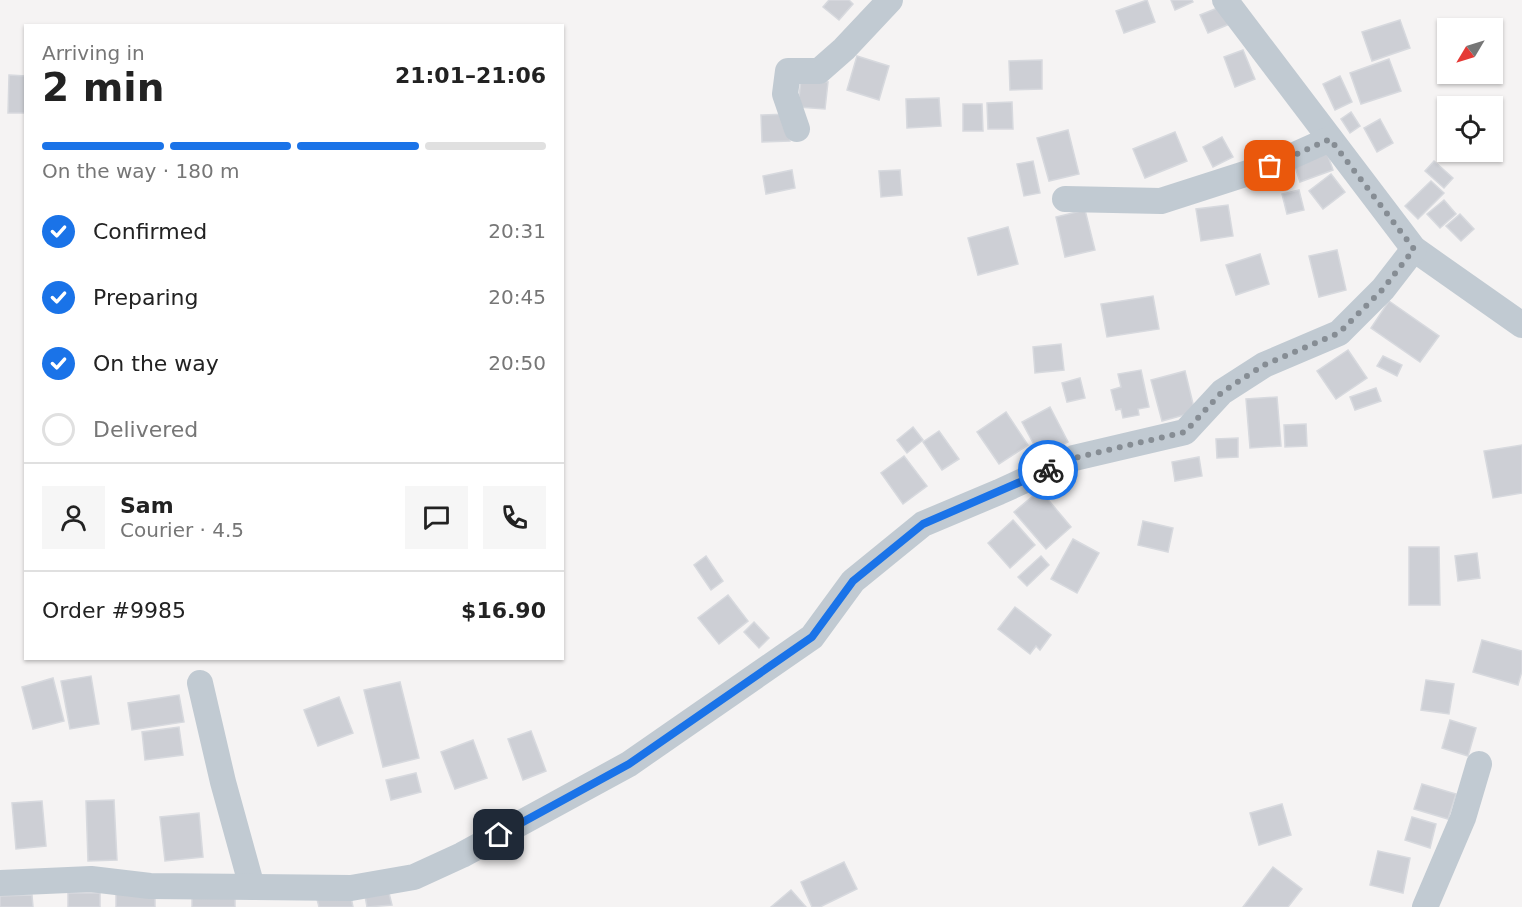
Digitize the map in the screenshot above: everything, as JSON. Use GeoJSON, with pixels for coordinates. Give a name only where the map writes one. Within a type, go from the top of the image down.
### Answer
{"type":"FeatureCollection","features":[{"type":"Feature","properties":{"kind":"street"},"geometry":{"type":"LineString","coordinates":[[797,129],[785,94],[788,71],[819,71],[844,50],[890,0]]}},
{"type":"Feature","properties":{"kind":"street"},"geometry":{"type":"LineString","coordinates":[[1225,0],[1414,249],[1522,325]]}},
{"type":"Feature","properties":{"kind":"street"},"geometry":{"type":"LineString","coordinates":[[1065,199],[1161,201],[1270,166],[1330,139]]}},
{"type":"Feature","properties":{"kind":"street"},"geometry":{"type":"LineString","coordinates":[[0,883],[91,879],[150,886],[351,888],[414,877],[462,855],[629,764],[812,637],[853,581],[923,524],[1074,458],[1185,432],[1222,392],[1264,365],[1339,333],[1383,289],[1414,249]]}},
{"type":"Feature","properties":{"kind":"street"},"geometry":{"type":"LineString","coordinates":[[200,683],[223,782],[252,887]]}},
{"type":"Feature","properties":{"kind":"street"},"geometry":{"type":"LineString","coordinates":[[1425,907],[1463,818],[1479,764]]}},
{"type":"Feature","properties":{"kind":"building"},"geometry":{"type":"Polygon","coordinates":[[[829,0],[849,0],[853,4],[839,20],[823,7],[829,0]]]}},
{"type":"Feature","properties":{"kind":"building"},"geometry":{"type":"Polygon","coordinates":[[[1147,0],[1155,22],[1124,33],[1116,11],[1147,0]]]}},
{"type":"Feature","properties":{"kind":"building"},"geometry":{"type":"Polygon","coordinates":[[[1171,0],[1192,0],[1193,2],[1175,10],[1171,0]]]}},
{"type":"Feature","properties":{"kind":"building"},"geometry":{"type":"Polygon","coordinates":[[[1225,5],[1232,23],[1208,33],[1200,15],[1225,5]]]}},
{"type":"Feature","properties":{"kind":"building"},"geometry":{"type":"Polygon","coordinates":[[[1400,20],[1410,48],[1372,61],[1362,32],[1400,20]]]}},
{"type":"Feature","properties":{"kind":"building"},"geometry":{"type":"Polygon","coordinates":[[[1243,50],[1255,79],[1235,87],[1224,57],[1243,50]]]}},
{"type":"Feature","properties":{"kind":"building"},"geometry":{"type":"Polygon","coordinates":[[[857,56],[889,66],[879,100],[847,90],[857,56]]]}},
{"type":"Feature","properties":{"kind":"building"},"geometry":{"type":"Polygon","coordinates":[[[1389,59],[1401,91],[1361,104],[1350,73],[1389,59]]]}},
{"type":"Feature","properties":{"kind":"building"},"geometry":{"type":"Polygon","coordinates":[[[1042,60],[1042,89],[1010,90],[1009,61],[1042,60]]]}},
{"type":"Feature","properties":{"kind":"building"},"geometry":{"type":"Polygon","coordinates":[[[9,75],[24,76],[24,113],[8,113],[9,75]]]}},
{"type":"Feature","properties":{"kind":"building"},"geometry":{"type":"Polygon","coordinates":[[[1340,76],[1352,102],[1335,110],[1323,84],[1340,76]]]}},
{"type":"Feature","properties":{"kind":"building"},"geometry":{"type":"Polygon","coordinates":[[[801,79],[828,82],[825,109],[798,107],[801,79]]]}},
{"type":"Feature","properties":{"kind":"building"},"geometry":{"type":"Polygon","coordinates":[[[939,98],[941,126],[907,128],[906,99],[939,98]]]}},
{"type":"Feature","properties":{"kind":"building"},"geometry":{"type":"Polygon","coordinates":[[[1012,102],[1013,129],[988,129],[987,103],[1012,102]]]}},
{"type":"Feature","properties":{"kind":"building"},"geometry":{"type":"Polygon","coordinates":[[[963,104],[982,104],[983,131],[963,131],[963,104]]]}},
{"type":"Feature","properties":{"kind":"building"},"geometry":{"type":"Polygon","coordinates":[[[1351,112],[1360,126],[1350,133],[1341,119],[1351,112]]]}},
{"type":"Feature","properties":{"kind":"building"},"geometry":{"type":"Polygon","coordinates":[[[789,114],[790,141],[762,142],[761,115],[789,114]]]}},
{"type":"Feature","properties":{"kind":"building"},"geometry":{"type":"Polygon","coordinates":[[[1380,119],[1393,143],[1377,152],[1364,128],[1380,119]]]}},
{"type":"Feature","properties":{"kind":"building"},"geometry":{"type":"Polygon","coordinates":[[[1068,130],[1079,174],[1049,181],[1037,138],[1068,130]]]}},
{"type":"Feature","properties":{"kind":"building"},"geometry":{"type":"Polygon","coordinates":[[[1175,132],[1187,161],[1145,178],[1133,149],[1175,132]]]}},
{"type":"Feature","properties":{"kind":"building"},"geometry":{"type":"Polygon","coordinates":[[[1222,137],[1233,157],[1213,167],[1203,147],[1222,137]]]}},
{"type":"Feature","properties":{"kind":"building"},"geometry":{"type":"Polygon","coordinates":[[[1327,153],[1333,170],[1300,182],[1294,164],[1327,153]]]}},
{"type":"Feature","properties":{"kind":"building"},"geometry":{"type":"Polygon","coordinates":[[[1033,161],[1040,193],[1024,196],[1017,164],[1033,161]]]}},
{"type":"Feature","properties":{"kind":"building"},"geometry":{"type":"Polygon","coordinates":[[[1434,161],[1453,178],[1444,188],[1425,171],[1434,161]]]}},
{"type":"Feature","properties":{"kind":"building"},"geometry":{"type":"Polygon","coordinates":[[[792,170],[795,188],[766,194],[763,176],[792,170]]]}},
{"type":"Feature","properties":{"kind":"building"},"geometry":{"type":"Polygon","coordinates":[[[900,170],[902,195],[881,197],[879,171],[900,170]]]}},
{"type":"Feature","properties":{"kind":"building"},"geometry":{"type":"Polygon","coordinates":[[[1331,174],[1345,192],[1323,209],[1309,191],[1331,174]]]}},
{"type":"Feature","properties":{"kind":"building"},"geometry":{"type":"Polygon","coordinates":[[[1431,181],[1444,193],[1418,219],[1405,206],[1431,181]]]}},
{"type":"Feature","properties":{"kind":"building"},"geometry":{"type":"Polygon","coordinates":[[[1299,190],[1304,210],[1287,214],[1282,194],[1299,190]]]}},
{"type":"Feature","properties":{"kind":"building"},"geometry":{"type":"Polygon","coordinates":[[[1444,200],[1456,214],[1440,228],[1427,214],[1444,200]]]}},
{"type":"Feature","properties":{"kind":"building"},"geometry":{"type":"Polygon","coordinates":[[[1228,205],[1233,236],[1201,241],[1196,209],[1228,205]]]}},
{"type":"Feature","properties":{"kind":"building"},"geometry":{"type":"Polygon","coordinates":[[[1085,210],[1095,250],[1065,257],[1056,217],[1085,210]]]}},
{"type":"Feature","properties":{"kind":"building"},"geometry":{"type":"Polygon","coordinates":[[[1460,214],[1474,229],[1461,241],[1446,226],[1460,214]]]}},
{"type":"Feature","properties":{"kind":"building"},"geometry":{"type":"Polygon","coordinates":[[[1008,227],[1018,264],[978,275],[968,238],[1008,227]]]}},
{"type":"Feature","properties":{"kind":"building"},"geometry":{"type":"Polygon","coordinates":[[[1337,250],[1346,290],[1319,297],[1309,256],[1337,250]]]}},
{"type":"Feature","properties":{"kind":"building"},"geometry":{"type":"Polygon","coordinates":[[[1260,254],[1269,284],[1236,295],[1226,265],[1260,254]]]}},
{"type":"Feature","properties":{"kind":"building"},"geometry":{"type":"Polygon","coordinates":[[[1153,296],[1159,329],[1107,337],[1101,304],[1153,296]]]}},
{"type":"Feature","properties":{"kind":"building"},"geometry":{"type":"Polygon","coordinates":[[[1389,301],[1439,336],[1420,362],[1371,328],[1389,301]]]}},
{"type":"Feature","properties":{"kind":"building"},"geometry":{"type":"Polygon","coordinates":[[[1061,344],[1064,370],[1035,373],[1033,347],[1061,344]]]}},
{"type":"Feature","properties":{"kind":"building"},"geometry":{"type":"Polygon","coordinates":[[[1348,350],[1367,378],[1336,399],[1317,371],[1348,350]]]}},
{"type":"Feature","properties":{"kind":"building"},"geometry":{"type":"Polygon","coordinates":[[[1383,356],[1402,365],[1397,376],[1377,366],[1383,356]]]}},
{"type":"Feature","properties":{"kind":"building"},"geometry":{"type":"Polygon","coordinates":[[[1141,370],[1149,407],[1138,409],[1139,415],[1123,418],[1121,409],[1116,410],[1111,390],[1121,387],[1118,374],[1141,370]]]}},
{"type":"Feature","properties":{"kind":"building"},"geometry":{"type":"Polygon","coordinates":[[[1185,371],[1195,412],[1162,421],[1151,380],[1185,371]]]}},
{"type":"Feature","properties":{"kind":"building"},"geometry":{"type":"Polygon","coordinates":[[[1080,378],[1085,398],[1067,402],[1062,383],[1080,378]]]}},
{"type":"Feature","properties":{"kind":"building"},"geometry":{"type":"Polygon","coordinates":[[[1376,388],[1381,401],[1355,410],[1350,397],[1376,388]]]}},
{"type":"Feature","properties":{"kind":"building"},"geometry":{"type":"Polygon","coordinates":[[[1277,397],[1281,446],[1250,448],[1246,399],[1277,397]]]}},
{"type":"Feature","properties":{"kind":"building"},"geometry":{"type":"Polygon","coordinates":[[[1050,407],[1068,442],[1040,456],[1022,422],[1050,407]]]}},
{"type":"Feature","properties":{"kind":"building"},"geometry":{"type":"Polygon","coordinates":[[[1006,412],[1028,445],[999,464],[977,432],[1006,412]]]}},
{"type":"Feature","properties":{"kind":"building"},"geometry":{"type":"Polygon","coordinates":[[[1306,424],[1307,446],[1285,447],[1284,425],[1306,424]]]}},
{"type":"Feature","properties":{"kind":"building"},"geometry":{"type":"Polygon","coordinates":[[[913,427],[923,440],[907,453],[897,440],[913,427]]]}},
{"type":"Feature","properties":{"kind":"building"},"geometry":{"type":"Polygon","coordinates":[[[939,431],[959,459],[942,470],[923,442],[939,431]]]}},
{"type":"Feature","properties":{"kind":"building"},"geometry":{"type":"Polygon","coordinates":[[[1238,438],[1238,457],[1217,458],[1216,439],[1238,438]]]}},
{"type":"Feature","properties":{"kind":"building"},"geometry":{"type":"Polygon","coordinates":[[[1522,445],[1522,493],[1493,498],[1484,451],[1522,445]]]}},
{"type":"Feature","properties":{"kind":"building"},"geometry":{"type":"Polygon","coordinates":[[[904,456],[927,486],[903,504],[881,473],[904,456]]]}},
{"type":"Feature","properties":{"kind":"building"},"geometry":{"type":"Polygon","coordinates":[[[1199,457],[1202,476],[1175,481],[1172,462],[1199,457]]]}},
{"type":"Feature","properties":{"kind":"building"},"geometry":{"type":"Polygon","coordinates":[[[1040,490],[1071,527],[1046,549],[1014,512],[1040,490]]]}},
{"type":"Feature","properties":{"kind":"building"},"geometry":{"type":"Polygon","coordinates":[[[1013,520],[1035,545],[1010,568],[988,543],[1013,520]]]}},
{"type":"Feature","properties":{"kind":"building"},"geometry":{"type":"Polygon","coordinates":[[[1143,521],[1173,528],[1168,552],[1138,545],[1143,521]]]}},
{"type":"Feature","properties":{"kind":"building"},"geometry":{"type":"Polygon","coordinates":[[[1073,539],[1099,553],[1077,593],[1051,579],[1073,539]]]}},
{"type":"Feature","properties":{"kind":"building"},"geometry":{"type":"Polygon","coordinates":[[[1409,547],[1439,547],[1440,605],[1409,605],[1409,547]]]}},
{"type":"Feature","properties":{"kind":"building"},"geometry":{"type":"Polygon","coordinates":[[[1477,553],[1480,578],[1458,581],[1455,556],[1477,553]]]}},
{"type":"Feature","properties":{"kind":"building"},"geometry":{"type":"Polygon","coordinates":[[[706,556],[723,581],[711,590],[694,565],[706,556]]]}},
{"type":"Feature","properties":{"kind":"building"},"geometry":{"type":"Polygon","coordinates":[[[1041,556],[1049,565],[1027,586],[1018,577],[1041,556]]]}},
{"type":"Feature","properties":{"kind":"building"},"geometry":{"type":"Polygon","coordinates":[[[728,595],[748,621],[719,644],[698,618],[728,595]]]}},
{"type":"Feature","properties":{"kind":"building"},"geometry":{"type":"Polygon","coordinates":[[[1015,607],[1051,635],[1040,650],[1036,646],[1030,654],[998,629],[1015,607]]]}},
{"type":"Feature","properties":{"kind":"building"},"geometry":{"type":"Polygon","coordinates":[[[754,622],[769,638],[759,648],[744,632],[754,622]]]}},
{"type":"Feature","properties":{"kind":"building"},"geometry":{"type":"Polygon","coordinates":[[[1482,640],[1522,651],[1522,671],[1518,685],[1473,672],[1482,640]]]}},
{"type":"Feature","properties":{"kind":"building"},"geometry":{"type":"Polygon","coordinates":[[[91,676],[99,724],[70,729],[61,681],[91,676]]]}},
{"type":"Feature","properties":{"kind":"building"},"geometry":{"type":"Polygon","coordinates":[[[53,678],[64,721],[33,729],[22,687],[53,678]]]}},
{"type":"Feature","properties":{"kind":"building"},"geometry":{"type":"Polygon","coordinates":[[[1426,680],[1454,684],[1449,714],[1421,710],[1426,680]]]}},
{"type":"Feature","properties":{"kind":"building"},"geometry":{"type":"Polygon","coordinates":[[[400,682],[419,758],[383,767],[364,690],[400,682]]]}},
{"type":"Feature","properties":{"kind":"building"},"geometry":{"type":"Polygon","coordinates":[[[179,695],[184,722],[132,730],[128,703],[179,695]]]}},
{"type":"Feature","properties":{"kind":"building"},"geometry":{"type":"Polygon","coordinates":[[[339,697],[353,733],[318,746],[304,710],[339,697]]]}},
{"type":"Feature","properties":{"kind":"building"},"geometry":{"type":"Polygon","coordinates":[[[1450,720],[1476,728],[1468,756],[1442,748],[1450,720]]]}},
{"type":"Feature","properties":{"kind":"building"},"geometry":{"type":"Polygon","coordinates":[[[179,727],[183,755],[145,760],[142,732],[179,727]]]}},
{"type":"Feature","properties":{"kind":"building"},"geometry":{"type":"Polygon","coordinates":[[[531,731],[546,771],[523,780],[508,739],[531,731]]]}},
{"type":"Feature","properties":{"kind":"building"},"geometry":{"type":"Polygon","coordinates":[[[473,740],[487,778],[455,789],[441,752],[473,740]]]}},
{"type":"Feature","properties":{"kind":"building"},"geometry":{"type":"Polygon","coordinates":[[[416,773],[421,792],[391,800],[386,780],[416,773]]]}},
{"type":"Feature","properties":{"kind":"building"},"geometry":{"type":"Polygon","coordinates":[[[1422,784],[1456,794],[1448,819],[1414,809],[1422,784]]]}},
{"type":"Feature","properties":{"kind":"building"},"geometry":{"type":"Polygon","coordinates":[[[114,800],[117,860],[88,861],[86,801],[114,800]]]}},
{"type":"Feature","properties":{"kind":"building"},"geometry":{"type":"Polygon","coordinates":[[[42,801],[46,846],[16,849],[12,803],[42,801]]]}},
{"type":"Feature","properties":{"kind":"building"},"geometry":{"type":"Polygon","coordinates":[[[1282,804],[1291,835],[1259,845],[1250,813],[1282,804]]]}},
{"type":"Feature","properties":{"kind":"building"},"geometry":{"type":"Polygon","coordinates":[[[199,813],[203,857],[165,861],[160,817],[199,813]]]}},
{"type":"Feature","properties":{"kind":"building"},"geometry":{"type":"Polygon","coordinates":[[[1412,817],[1436,824],[1430,848],[1405,840],[1412,817]]]}},
{"type":"Feature","properties":{"kind":"building"},"geometry":{"type":"Polygon","coordinates":[[[1378,851],[1410,858],[1403,893],[1370,885],[1378,851]]]}},
{"type":"Feature","properties":{"kind":"building"},"geometry":{"type":"Polygon","coordinates":[[[844,862],[857,889],[820,907],[812,907],[801,882],[844,862]]]}},
{"type":"Feature","properties":{"kind":"building"},"geometry":{"type":"Polygon","coordinates":[[[1273,867],[1302,889],[1288,907],[1243,907],[1273,867]]]}},
{"type":"Feature","properties":{"kind":"building"},"geometry":{"type":"Polygon","coordinates":[[[387,885],[392,905],[367,907],[364,890],[387,885]]]}},
{"type":"Feature","properties":{"kind":"building"},"geometry":{"type":"Polygon","coordinates":[[[791,890],[806,907],[771,907],[791,890]]]}},
{"type":"Feature","properties":{"kind":"building"},"geometry":{"type":"Polygon","coordinates":[[[116,891],[155,891],[155,907],[116,907],[116,891]]]}},
{"type":"Feature","properties":{"kind":"building"},"geometry":{"type":"Polygon","coordinates":[[[350,892],[353,907],[319,907],[317,899],[350,892]]]}},
{"type":"Feature","properties":{"kind":"building"},"geometry":{"type":"Polygon","coordinates":[[[68,893],[100,893],[100,907],[68,907],[68,893]]]}},
{"type":"Feature","properties":{"kind":"building"},"geometry":{"type":"Polygon","coordinates":[[[32,895],[33,907],[0,907],[0,896],[32,895]]]}},
{"type":"Feature","properties":{"kind":"building"},"geometry":{"type":"Polygon","coordinates":[[[192,895],[235,898],[235,907],[192,907],[192,895]]]}},
{"type":"Feature","properties":{"kind":"way so far"},"geometry":{"type":"LineString","coordinates":[[1048,470],[1074,458],[1185,432],[1222,392],[1264,365],[1339,333],[1383,289],[1414,249],[1330,139],[1270,166]]}},
{"type":"Feature","properties":{"kind":"route"},"geometry":{"type":"LineString","coordinates":[[499,835],[629,764],[812,637],[853,581],[923,524],[1048,470]]}}]}
